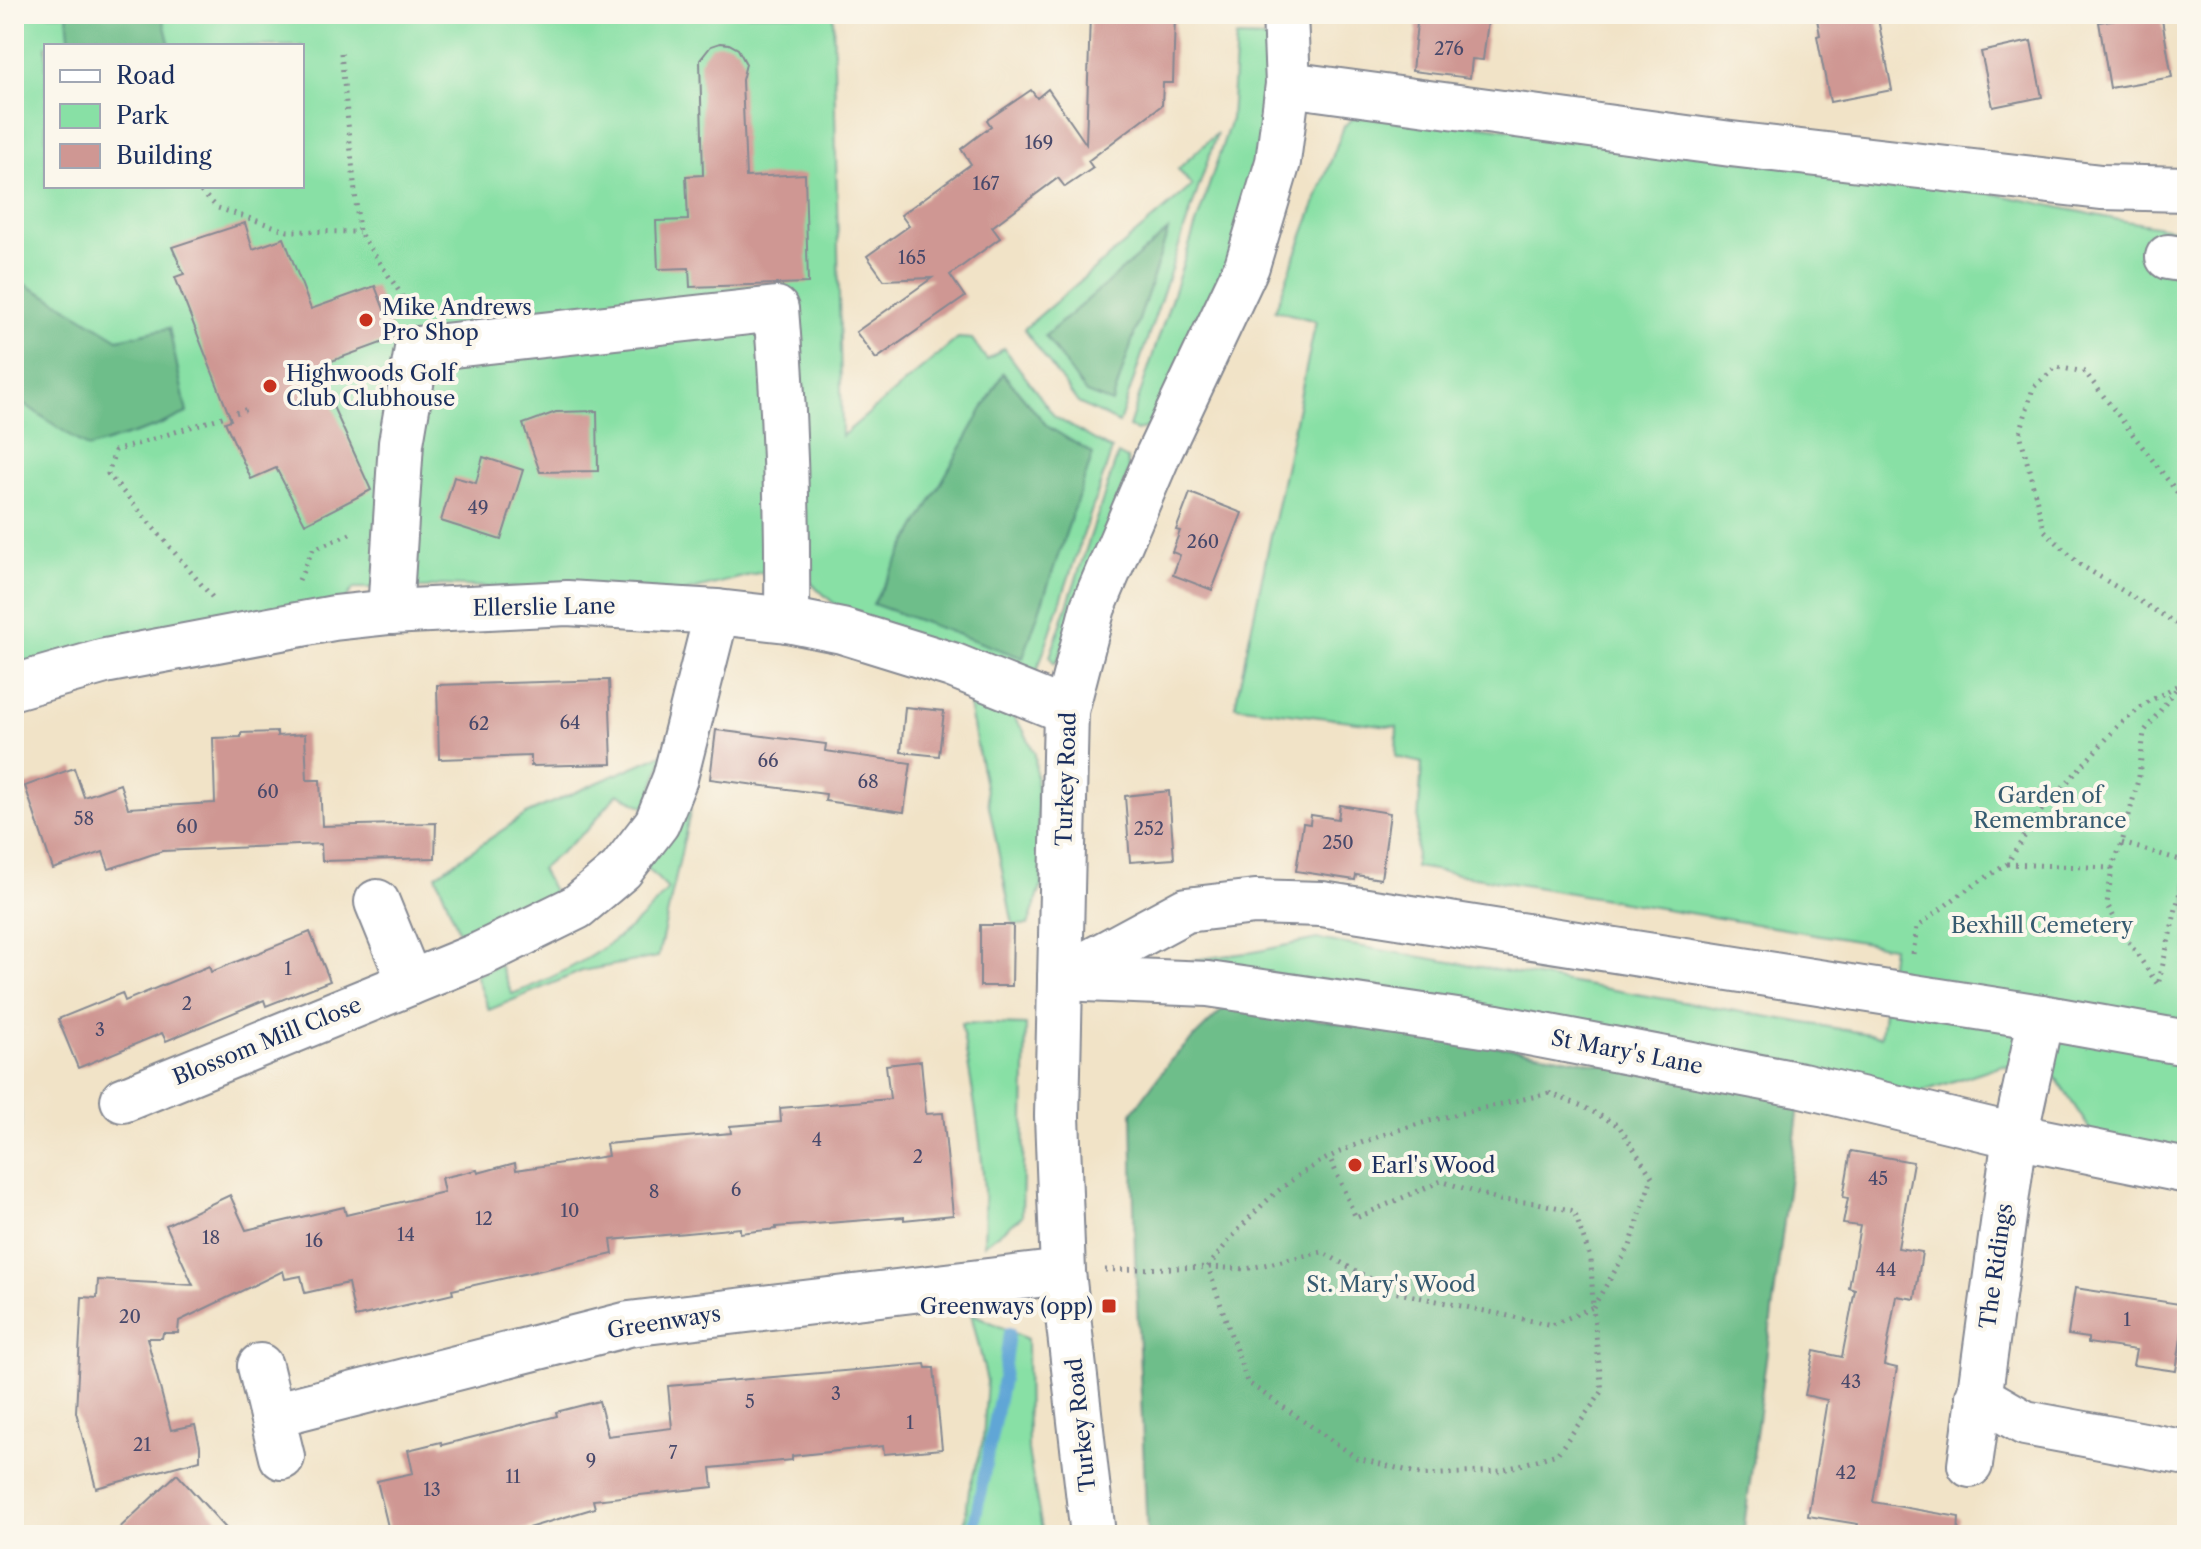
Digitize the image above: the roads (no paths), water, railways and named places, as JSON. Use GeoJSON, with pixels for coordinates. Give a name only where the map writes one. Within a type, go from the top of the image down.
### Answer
{"type":"FeatureCollection","features":[{"type":"Feature","properties":{"kind":"street","name":"Turkey Road"},"geometry":{"type":"LineString","coordinates":[[1093,1535],[1063,1272],[1057,1116],[1066,711],[1093,607],[1158,455],[1247,266],[1278,162],[1288,84],[1285,14]]}},
{"type":"Feature","properties":{"kind":"street"},"geometry":{"type":"LineString","coordinates":[[1288,84],[1792,152],[2101,187],[2187,189]]}},
{"type":"Feature","properties":{"kind":"street"},"geometry":{"type":"LineString","coordinates":[[390,612],[401,443],[417,349],[776,309],[788,504],[787,620]]}},
{"type":"Feature","properties":{"kind":"street","name":"Ellerslie Lane"},"geometry":{"type":"LineString","coordinates":[[14,687],[105,661],[334,618],[567,603],[717,612],[787,620],[842,631],[952,665],[1066,711]]}},
{"type":"Feature","properties":{"kind":"street","name":"Blossom Mill Close"},"geometry":{"type":"LineString","coordinates":[[123,1100],[481,954],[577,907],[621,870],[657,823],[675,778],[717,612]]}},
{"type":"Feature","properties":{"kind":"street"},"geometry":{"type":"LineString","coordinates":[[377,902],[410,983]]}},
{"type":"Feature","properties":{"kind":"street"},"geometry":{"type":"LineString","coordinates":[[1060,978],[1186,910],[1255,902],[1322,904],[1906,995],[2187,1043]]}},
{"type":"Feature","properties":{"kind":"street","name":"St Mary's Lane"},"geometry":{"type":"LineString","coordinates":[[1060,978],[1208,984],[1497,1027],[1802,1085],[2015,1136],[2187,1171]]}},
{"type":"Feature","properties":{"kind":"street","name":"The Ridings"},"geometry":{"type":"LineString","coordinates":[[1970,1465],[2015,1136],[2041,1017]]}},
{"type":"Feature","properties":{"kind":"street","name":"Greenways"},"geometry":{"type":"LineString","coordinates":[[272,1415],[629,1324],[1063,1272]]}},
{"type":"Feature","properties":{"kind":"street"},"geometry":{"type":"LineString","coordinates":[[260,1366],[282,1457]]}},
{"type":"Feature","properties":{"kind":"street"},"geometry":{"type":"LineString","coordinates":[[1978,1396],[2025,1423],[2187,1453]]}},
{"type":"Feature","properties":{"kind":"waterway"},"geometry":{"type":"LineString","coordinates":[[14,1089],[16,1125]]}},
{"type":"Feature","properties":{"kind":"waterway"},"geometry":{"type":"LineString","coordinates":[[972,1535],[1009,1333]]}},
{"type":"Feature","properties":{"kind":"place","name":"Mike Andrews Pro Shop"},"geometry":{"type":"Point","coordinates":[366,320]}},
{"type":"Feature","properties":{"kind":"place","name":"Highwoods Golf Club Clubhouse"},"geometry":{"type":"Point","coordinates":[270,386]}},
{"type":"Feature","properties":{"kind":"place","name":"Earl's Wood"},"geometry":{"type":"Point","coordinates":[1355,1165]}},
{"type":"Feature","properties":{"kind":"place","name":"Greenways (opp)"},"geometry":{"type":"Point","coordinates":[1109,1306]}},
{"type":"Feature","properties":{"kind":"park label","name":"Garden of Remembrance"},"geometry":{"type":"Point","coordinates":[2050,808]}},
{"type":"Feature","properties":{"kind":"park label","name":"Bexhill Cemetery"},"geometry":{"type":"Point","coordinates":[2042,925]}},
{"type":"Feature","properties":{"kind":"park label","name":"St. Mary's Wood"},"geometry":{"type":"Point","coordinates":[1391,1284]}}]}
